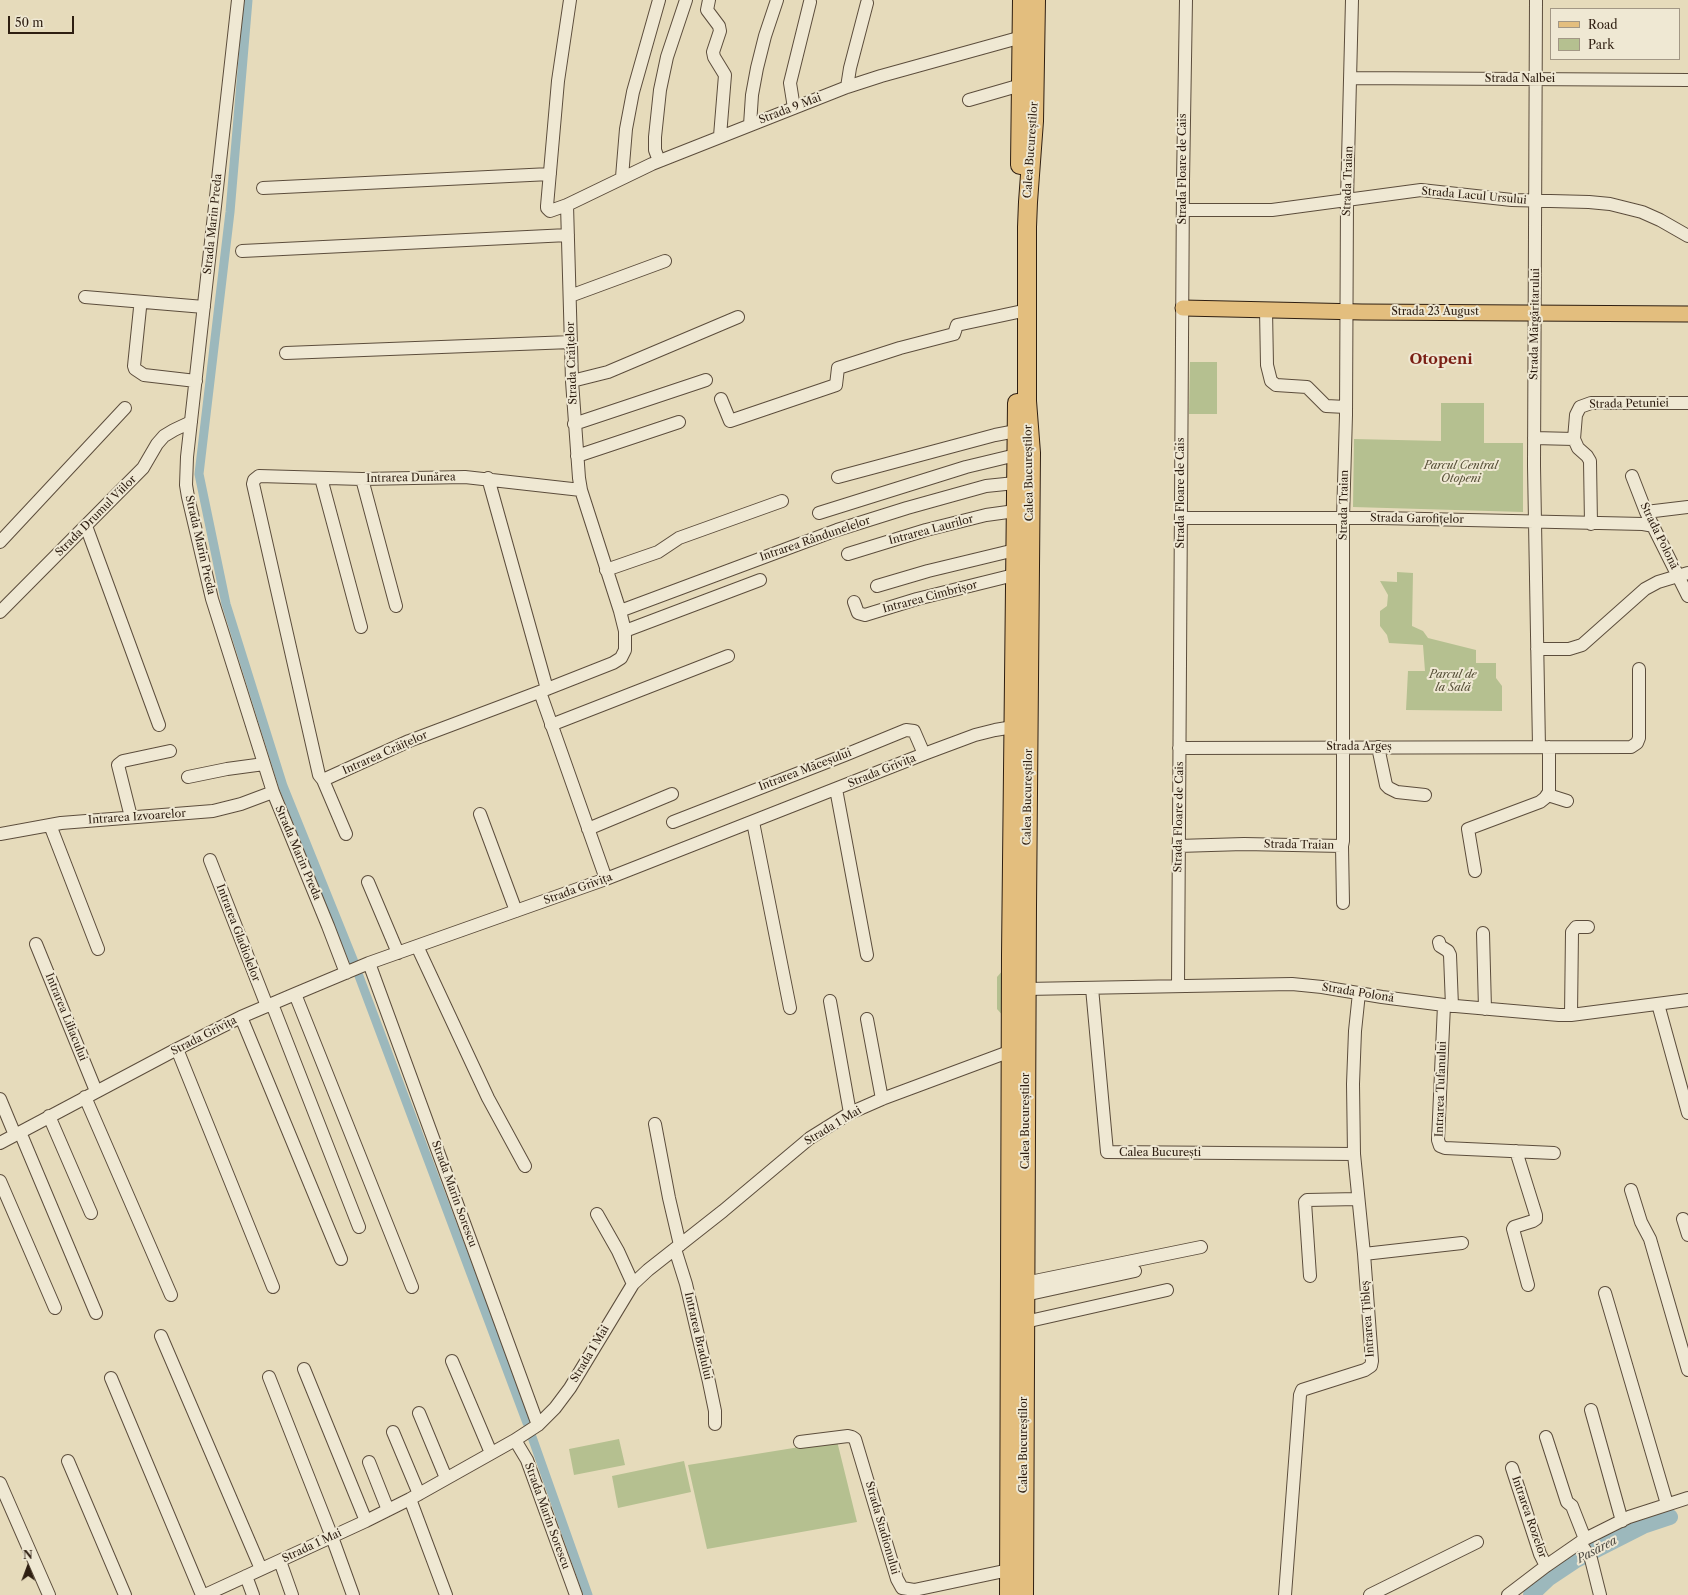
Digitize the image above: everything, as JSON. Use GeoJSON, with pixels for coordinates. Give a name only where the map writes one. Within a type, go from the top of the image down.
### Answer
{"type":"FeatureCollection","features":[{"type":"Feature","properties":{"kind":"highway","name":"Calea Bucureștilor"},"geometry":{"type":"LineString","coordinates":[[1009,1595],[1014,575],[1022,0]]}},
{"type":"Feature","properties":{"kind":"highway","name":"Calea Bucureștilor"},"geometry":{"type":"LineString","coordinates":[[1024,1595],[1026,989],[1031,453],[1027,401],[1028,214],[1034,121],[1036,0]]}},
{"type":"Feature","properties":{"kind":"main road","name":"Strada 23 August"},"geometry":{"type":"LineString","coordinates":[[1183,308],[1688,314]]}},
{"type":"Feature","properties":{"kind":"street","name":"Strada Marin Preda"},"geometry":{"type":"LineString","coordinates":[[238,0],[191,422],[186,472],[188,498],[212,599],[273,792],[326,918],[346,973]]}},
{"type":"Feature","properties":{"kind":"street"},"geometry":{"type":"LineString","coordinates":[[567,205],[552,211],[547,208],[558,82],[570,0]]}},
{"type":"Feature","properties":{"kind":"street"},"geometry":{"type":"LineString","coordinates":[[622,177],[626,129],[633,92],[658,0]]}},
{"type":"Feature","properties":{"kind":"street"},"geometry":{"type":"LineString","coordinates":[[659,161],[655,150],[655,137],[660,90],[668,57],[686,0]]}},
{"type":"Feature","properties":{"kind":"street"},"geometry":{"type":"LineString","coordinates":[[709,0],[707,10],[719,26],[720,31],[713,52],[714,57],[725,75],[720,136]]}},
{"type":"Feature","properties":{"kind":"street"},"geometry":{"type":"LineString","coordinates":[[750,124],[752,95],[757,68],[765,36],[777,0]]}},
{"type":"Feature","properties":{"kind":"street","name":"Strada Floare de Cais"},"geometry":{"type":"LineString","coordinates":[[1178,986],[1183,210],[1186,0]]}},
{"type":"Feature","properties":{"kind":"street","name":"Strada Traian"},"geometry":{"type":"LineString","coordinates":[[1178,846],[1244,844],[1342,846],[1343,518],[1346,407],[1347,200],[1352,0]]}},
{"type":"Feature","properties":{"kind":"street","name":"Strada Mărgăritarului"},"geometry":{"type":"LineString","coordinates":[[1536,0],[1534,522],[1537,649]]}},
{"type":"Feature","properties":{"kind":"street"},"geometry":{"type":"LineString","coordinates":[[794,108],[790,83],[810,2]]}},
{"type":"Feature","properties":{"kind":"street"},"geometry":{"type":"LineString","coordinates":[[847,87],[850,68],[867,3]]}},
{"type":"Feature","properties":{"kind":"street","name":"Strada 9 Mai"},"geometry":{"type":"LineString","coordinates":[[567,205],[622,177],[659,161],[847,87],[881,76],[1022,37]]}},
{"type":"Feature","properties":{"kind":"street","name":"Strada Nalbei"},"geometry":{"type":"LineString","coordinates":[[1351,78],[1688,80]]}},
{"type":"Feature","properties":{"kind":"street"},"geometry":{"type":"LineString","coordinates":[[969,100],[1021,85]]}},
{"type":"Feature","properties":{"kind":"street"},"geometry":{"type":"LineString","coordinates":[[263,188],[550,174]]}},
{"type":"Feature","properties":{"kind":"street","name":"Strada Lacul Ursului"},"geometry":{"type":"LineString","coordinates":[[1183,210],[1272,210],[1421,190],[1493,199],[1589,202],[1626,207],[1660,220],[1688,236]]}},
{"type":"Feature","properties":{"kind":"street","name":"Strada Crăițelor"},"geometry":{"type":"LineString","coordinates":[[544,691],[618,660],[621,658],[625,650],[624,631],[620,611],[581,490],[574,424],[567,205]]}},
{"type":"Feature","properties":{"kind":"street"},"geometry":{"type":"LineString","coordinates":[[242,251],[568,235]]}},
{"type":"Feature","properties":{"kind":"street"},"geometry":{"type":"LineString","coordinates":[[570,296],[664,261]]}},
{"type":"Feature","properties":{"kind":"street"},"geometry":{"type":"LineString","coordinates":[[85,297],[204,307]]}},
{"type":"Feature","properties":{"kind":"street"},"geometry":{"type":"LineString","coordinates":[[140,308],[134,366],[136,369],[144,375],[196,380]]}},
{"type":"Feature","properties":{"kind":"street"},"geometry":{"type":"LineString","coordinates":[[1266,310],[1267,365],[1271,381],[1280,386],[1307,387],[1326,406],[1346,407]]}},
{"type":"Feature","properties":{"kind":"street"},"geometry":{"type":"LineString","coordinates":[[721,399],[730,421],[836,384],[838,368],[900,348],[954,334],[957,325],[1018,312]]}},
{"type":"Feature","properties":{"kind":"street"},"geometry":{"type":"LineString","coordinates":[[572,382],[608,372],[738,317]]}},
{"type":"Feature","properties":{"kind":"street"},"geometry":{"type":"LineString","coordinates":[[286,354],[571,342]]}},
{"type":"Feature","properties":{"kind":"street"},"geometry":{"type":"LineString","coordinates":[[574,424],[706,380]]}},
{"type":"Feature","properties":{"kind":"street","name":"Strada Petuniei"},"geometry":{"type":"LineString","coordinates":[[1574,439],[1578,411],[1580,407],[1587,404],[1688,403]]}},
{"type":"Feature","properties":{"kind":"street"},"geometry":{"type":"LineString","coordinates":[[0,542],[125,408]]}},
{"type":"Feature","properties":{"kind":"street","name":"Strada Drumul Viilor"},"geometry":{"type":"LineString","coordinates":[[0,612],[143,468],[157,444],[164,436],[191,422]]}},
{"type":"Feature","properties":{"kind":"street"},"geometry":{"type":"LineString","coordinates":[[577,456],[679,422]]}},
{"type":"Feature","properties":{"kind":"street"},"geometry":{"type":"LineString","coordinates":[[838,477],[1016,431]]}},
{"type":"Feature","properties":{"kind":"street"},"geometry":{"type":"LineString","coordinates":[[1534,438],[1574,439],[1578,448],[1587,456],[1590,461],[1591,524]]}},
{"type":"Feature","properties":{"kind":"street"},"geometry":{"type":"LineString","coordinates":[[819,512],[966,467],[1016,455]]}},
{"type":"Feature","properties":{"kind":"street","name":"Strada Polonă"},"geometry":{"type":"LineString","coordinates":[[1632,476],[1646,512],[1683,574],[1688,596]]}},
{"type":"Feature","properties":{"kind":"street","name":"Intrarea Dunărea"},"geometry":{"type":"LineString","coordinates":[[323,780],[319,775],[255,492],[253,481],[256,477],[362,479],[452,477],[488,478],[581,490]]}},
{"type":"Feature","properties":{"kind":"street"},"geometry":{"type":"LineString","coordinates":[[321,478],[361,628]]}},
{"type":"Feature","properties":{"kind":"street"},"geometry":{"type":"LineString","coordinates":[[488,478],[552,725],[606,879]]}},
{"type":"Feature","properties":{"kind":"street"},"geometry":{"type":"LineString","coordinates":[[362,479],[396,606]]}},
{"type":"Feature","properties":{"kind":"street","name":"Intrarea Rândunelelor"},"geometry":{"type":"LineString","coordinates":[[620,611],[838,530],[900,510],[986,486],[1015,483]]}},
{"type":"Feature","properties":{"kind":"street"},"geometry":{"type":"LineString","coordinates":[[606,570],[663,550],[679,538],[782,501]]}},
{"type":"Feature","properties":{"kind":"street"},"geometry":{"type":"LineString","coordinates":[[1646,512],[1688,507]]}},
{"type":"Feature","properties":{"kind":"street","name":"Intrarea Laurilor"},"geometry":{"type":"LineString","coordinates":[[848,554],[926,530],[986,515],[1015,511]]}},
{"type":"Feature","properties":{"kind":"street","name":"Strada Garofițelor"},"geometry":{"type":"LineString","coordinates":[[1181,518],[1343,518],[1643,524],[1654,526]]}},
{"type":"Feature","properties":{"kind":"street"},"geometry":{"type":"LineString","coordinates":[[86,526],[159,725]]}},
{"type":"Feature","properties":{"kind":"street"},"geometry":{"type":"LineString","coordinates":[[877,586],[928,571],[1015,550]]}},
{"type":"Feature","properties":{"kind":"street"},"geometry":{"type":"LineString","coordinates":[[1548,795],[1537,649],[1569,649],[1582,645],[1645,589],[1658,582],[1683,574]]}},
{"type":"Feature","properties":{"kind":"street","name":"Intrarea Cimbrișor"},"geometry":{"type":"LineString","coordinates":[[854,602],[858,613],[866,615],[917,599],[1014,575]]}},
{"type":"Feature","properties":{"kind":"street"},"geometry":{"type":"LineString","coordinates":[[624,631],[760,580]]}},
{"type":"Feature","properties":{"kind":"street"},"geometry":{"type":"LineString","coordinates":[[552,725],[728,656]]}},
{"type":"Feature","properties":{"kind":"street","name":"Strada Argeș"},"geometry":{"type":"LineString","coordinates":[[1179,748],[1620,747],[1635,745],[1638,743],[1639,732],[1639,669]]}},
{"type":"Feature","properties":{"kind":"street","name":"Intrarea Crăițelor"},"geometry":{"type":"LineString","coordinates":[[323,780],[409,740],[544,691]]}},
{"type":"Feature","properties":{"kind":"street","name":"Strada Grivița"},"geometry":{"type":"LineString","coordinates":[[0,1143],[96,1091],[241,1017],[346,973],[417,946],[606,879],[975,735],[995,730],[1013,728]]}},
{"type":"Feature","properties":{"kind":"street","name":"Intrarea Măceșului"},"geometry":{"type":"LineString","coordinates":[[673,822],[906,730],[914,731],[924,754]]}},
{"type":"Feature","properties":{"kind":"street"},"geometry":{"type":"LineString","coordinates":[[1378,747],[1386,785],[1397,792],[1425,794]]}},
{"type":"Feature","properties":{"kind":"street"},"geometry":{"type":"LineString","coordinates":[[131,817],[118,765],[123,761],[170,751]]}},
{"type":"Feature","properties":{"kind":"street"},"geometry":{"type":"LineString","coordinates":[[188,777],[226,769],[264,764]]}},
{"type":"Feature","properties":{"kind":"street"},"geometry":{"type":"LineString","coordinates":[[323,780],[346,834]]}},
{"type":"Feature","properties":{"kind":"street"},"geometry":{"type":"LineString","coordinates":[[836,789],[867,955]]}},
{"type":"Feature","properties":{"kind":"street","name":"Intrarea Izvoarelor"},"geometry":{"type":"LineString","coordinates":[[0,834],[50,825],[213,810],[241,804],[273,792]]}},
{"type":"Feature","properties":{"kind":"street"},"geometry":{"type":"LineString","coordinates":[[588,829],[672,794]]}},
{"type":"Feature","properties":{"kind":"street"},"geometry":{"type":"LineString","coordinates":[[1548,795],[1567,801]]}},
{"type":"Feature","properties":{"kind":"street"},"geometry":{"type":"LineString","coordinates":[[1475,871],[1468,829],[1540,802],[1548,795]]}},
{"type":"Feature","properties":{"kind":"street"},"geometry":{"type":"LineString","coordinates":[[480,814],[516,911]]}},
{"type":"Feature","properties":{"kind":"street"},"geometry":{"type":"LineString","coordinates":[[753,822],[790,1008]]}},
{"type":"Feature","properties":{"kind":"street"},"geometry":{"type":"LineString","coordinates":[[50,825],[98,949]]}},
{"type":"Feature","properties":{"kind":"street"},"geometry":{"type":"LineString","coordinates":[[1342,846],[1343,903]]}},
{"type":"Feature","properties":{"kind":"street","name":"Intrarea Gladiolelor"},"geometry":{"type":"LineString","coordinates":[[210,860],[360,1227]]}},
{"type":"Feature","properties":{"kind":"street"},"geometry":{"type":"LineString","coordinates":[[368,882],[398,953]]}},
{"type":"Feature","properties":{"kind":"street"},"geometry":{"type":"LineString","coordinates":[[1571,1015],[1572,932],[1576,927],[1588,927]]}},
{"type":"Feature","properties":{"kind":"street"},"geometry":{"type":"LineString","coordinates":[[1483,933],[1485,1009]]}},
{"type":"Feature","properties":{"kind":"street"},"geometry":{"type":"LineString","coordinates":[[1439,942],[1440,946],[1448,951],[1450,955],[1448,1005]]}},
{"type":"Feature","properties":{"kind":"street","name":"Intrarea Liliacului"},"geometry":{"type":"LineString","coordinates":[[36,944],[96,1091]]}},
{"type":"Feature","properties":{"kind":"street"},"geometry":{"type":"LineString","coordinates":[[417,946],[488,1098],[525,1166]]}},
{"type":"Feature","properties":{"kind":"street","name":"Strada Marin Sorescu"},"geometry":{"type":"LineString","coordinates":[[369,964],[538,1425]]}},
{"type":"Feature","properties":{"kind":"street","name":"Strada Polonă"},"geometry":{"type":"LineString","coordinates":[[1026,989],[1285,984],[1322,987],[1448,1005],[1547,1015],[1571,1015],[1688,1000]]}},
{"type":"Feature","properties":{"kind":"street","name":"Calea București"},"geometry":{"type":"LineString","coordinates":[[1092,988],[1107,1152],[1354,1154]]}},
{"type":"Feature","properties":{"kind":"street","name":"Intrarea Țibleș"},"geometry":{"type":"LineString","coordinates":[[1285,1595],[1299,1410],[1302,1390],[1316,1384],[1365,1370],[1371,1366],[1364,1254],[1354,1154],[1353,1084],[1355,1031],[1359,993]]}},
{"type":"Feature","properties":{"kind":"street"},"geometry":{"type":"LineString","coordinates":[[295,994],[412,1287]]}},
{"type":"Feature","properties":{"kind":"street"},"geometry":{"type":"LineString","coordinates":[[830,1001],[850,1113]]}},
{"type":"Feature","properties":{"kind":"street"},"geometry":{"type":"LineString","coordinates":[[1658,1004],[1688,1113]]}},
{"type":"Feature","properties":{"kind":"street","name":"Intrarea Tufanului"},"geometry":{"type":"LineString","coordinates":[[1448,1005],[1438,1140],[1440,1146],[1445,1148],[1516,1151]]}},
{"type":"Feature","properties":{"kind":"street"},"geometry":{"type":"LineString","coordinates":[[241,1017],[340,1259]]}},
{"type":"Feature","properties":{"kind":"street"},"geometry":{"type":"LineString","coordinates":[[868,1019],[882,1100]]}},
{"type":"Feature","properties":{"kind":"street"},"geometry":{"type":"LineString","coordinates":[[177,1049],[273,1287]]}},
{"type":"Feature","properties":{"kind":"street","name":"Strada 1 Mai"},"geometry":{"type":"LineString","coordinates":[[205,1595],[388,1510],[515,1440],[538,1425],[555,1408],[570,1388],[633,1284],[648,1270],[724,1211],[810,1138],[850,1113],[1011,1051]]}},
{"type":"Feature","properties":{"kind":"street"},"geometry":{"type":"LineString","coordinates":[[85,1097],[171,1295]]}},
{"type":"Feature","properties":{"kind":"street"},"geometry":{"type":"LineString","coordinates":[[0,1099],[17,1133],[96,1312]]}},
{"type":"Feature","properties":{"kind":"street"},"geometry":{"type":"LineString","coordinates":[[49,1116],[91,1213]]}},
{"type":"Feature","properties":{"kind":"street"},"geometry":{"type":"LineString","coordinates":[[655,1124],[678,1247]]}},
{"type":"Feature","properties":{"kind":"street"},"geometry":{"type":"LineString","coordinates":[[1528,1285],[1513,1230],[1514,1227],[1533,1221],[1536,1219],[1536,1215],[1516,1151],[1554,1153]]}},
{"type":"Feature","properties":{"kind":"street"},"geometry":{"type":"LineString","coordinates":[[0,1181],[55,1308]]}},
{"type":"Feature","properties":{"kind":"street"},"geometry":{"type":"LineString","coordinates":[[1631,1190],[1641,1222],[1650,1239],[1688,1370]]}},
{"type":"Feature","properties":{"kind":"street"},"geometry":{"type":"LineString","coordinates":[[1310,1276],[1305,1202],[1307,1200],[1358,1199]]}},
{"type":"Feature","properties":{"kind":"street"},"geometry":{"type":"LineString","coordinates":[[597,1214],[618,1251],[633,1284]]}},
{"type":"Feature","properties":{"kind":"street"},"geometry":{"type":"LineString","coordinates":[[1683,1218],[1688,1235]]}},
{"type":"Feature","properties":{"kind":"street"},"geometry":{"type":"LineString","coordinates":[[1364,1254],[1462,1243]]}},
{"type":"Feature","properties":{"kind":"street","name":"Intrarea Bradului"},"geometry":{"type":"LineString","coordinates":[[678,1247],[709,1382],[715,1411],[715,1424]]}},
{"type":"Feature","properties":{"kind":"street"},"geometry":{"type":"LineString","coordinates":[[1025,1289],[1201,1247]]}},
{"type":"Feature","properties":{"kind":"street"},"geometry":{"type":"LineString","coordinates":[[1025,1289],[1135,1271]]}},
{"type":"Feature","properties":{"kind":"street"},"geometry":{"type":"LineString","coordinates":[[1025,1322],[1167,1290]]}},
{"type":"Feature","properties":{"kind":"street"},"geometry":{"type":"LineString","coordinates":[[1606,1293],[1667,1504]]}},
{"type":"Feature","properties":{"kind":"street"},"geometry":{"type":"LineString","coordinates":[[161,1336],[262,1569]]}},
{"type":"Feature","properties":{"kind":"street"},"geometry":{"type":"LineString","coordinates":[[452,1361],[491,1453]]}},
{"type":"Feature","properties":{"kind":"street"},"geometry":{"type":"LineString","coordinates":[[304,1370],[366,1521]]}},
{"type":"Feature","properties":{"kind":"street"},"geometry":{"type":"LineString","coordinates":[[269,1376],[353,1595]]}},
{"type":"Feature","properties":{"kind":"street"},"geometry":{"type":"LineString","coordinates":[[111,1378],[202,1595]]}},
{"type":"Feature","properties":{"kind":"street"},"geometry":{"type":"LineString","coordinates":[[1590,1410],[1622,1521]]}},
{"type":"Feature","properties":{"kind":"street"},"geometry":{"type":"LineString","coordinates":[[419,1413],[446,1478]]}},
{"type":"Feature","properties":{"kind":"street"},"geometry":{"type":"LineString","coordinates":[[393,1432],[446,1595]]}},
{"type":"Feature","properties":{"kind":"street","name":"Strada Stadionului"},"geometry":{"type":"LineString","coordinates":[[800,1442],[848,1436],[855,1439],[858,1445],[896,1580],[902,1588],[914,1590],[1009,1570]]}},
{"type":"Feature","properties":{"kind":"street"},"geometry":{"type":"LineString","coordinates":[[1546,1437],[1567,1502],[1572,1506],[1582,1541],[1591,1559],[1600,1595]]}},
{"type":"Feature","properties":{"kind":"street","name":"Strada Marin Sorescu"},"geometry":{"type":"LineString","coordinates":[[515,1440],[527,1460],[576,1595]]}},
{"type":"Feature","properties":{"kind":"street"},"geometry":{"type":"LineString","coordinates":[[68,1461],[126,1595]]}},
{"type":"Feature","properties":{"kind":"street"},"geometry":{"type":"LineString","coordinates":[[369,1462],[388,1510]]}},
{"type":"Feature","properties":{"kind":"street","name":"Intrarea Rozelor"},"geometry":{"type":"LineString","coordinates":[[1512,1468],[1540,1554],[1546,1566]]}},
{"type":"Feature","properties":{"kind":"street"},"geometry":{"type":"LineString","coordinates":[[0,1482],[49,1595]]}},
{"type":"Feature","properties":{"kind":"street"},"geometry":{"type":"LineString","coordinates":[[1508,1595],[1582,1541],[1622,1521],[1667,1504],[1688,1498]]}},
{"type":"Feature","properties":{"kind":"street"},"geometry":{"type":"LineString","coordinates":[[1370,1595],[1477,1542]]}},
{"type":"Feature","properties":{"kind":"street"},"geometry":{"type":"LineString","coordinates":[[280,1561],[292,1595]]}},
{"type":"Feature","properties":{"kind":"street"},"geometry":{"type":"LineString","coordinates":[[246,1576],[253,1595]]}},
{"type":"Feature","properties":{"kind":"green space"},"geometry":{"type":"Polygon","coordinates":[[[1190,362],[1217,362],[1217,414],[1189,414],[1190,362]]]}},
{"type":"Feature","properties":{"kind":"green space","name":"Parcul Central Otopeni"},"geometry":{"type":"Polygon","coordinates":[[[1441,403],[1484,403],[1484,443],[1523,443],[1523,512],[1353,507],[1354,439],[1441,441],[1441,403]]]}},
{"type":"Feature","properties":{"kind":"green space","name":"Parcul de la Sală"},"geometry":{"type":"Polygon","coordinates":[[[1397,572],[1413,573],[1412,626],[1423,631],[1428,638],[1476,650],[1476,663],[1496,663],[1496,678],[1502,686],[1502,711],[1406,710],[1408,671],[1425,671],[1423,645],[1389,643],[1387,635],[1380,626],[1380,611],[1387,606],[1388,595],[1380,581],[1397,582],[1397,572]]]}},
{"type":"Feature","properties":{"kind":"green space"},"geometry":{"type":"Polygon","coordinates":[[[1004,969],[1004,1017],[997,1009],[997,977],[1004,969]]]}},
{"type":"Feature","properties":{"kind":"green space"},"geometry":{"type":"Polygon","coordinates":[[[619,1439],[625,1465],[574,1475],[569,1449],[619,1439]]]}},
{"type":"Feature","properties":{"kind":"green space"},"geometry":{"type":"Polygon","coordinates":[[[837,1441],[857,1522],[707,1549],[688,1465],[837,1441]]]}},
{"type":"Feature","properties":{"kind":"green space"},"geometry":{"type":"Polygon","coordinates":[[[684,1461],[691,1492],[618,1508],[612,1476],[684,1461]]]}},
{"type":"Feature","properties":{"kind":"waterway"},"geometry":{"type":"LineString","coordinates":[[248,0],[230,212],[199,474],[226,604],[283,786],[354,962]]}},
{"type":"Feature","properties":{"kind":"waterway"},"geometry":{"type":"LineString","coordinates":[[359,976],[527,1423]]}},
{"type":"Feature","properties":{"kind":"waterway"},"geometry":{"type":"LineString","coordinates":[[532,1437],[588,1595]]}},
{"type":"Feature","properties":{"kind":"waterway","name":"Pasărea"},"geometry":{"type":"LineString","coordinates":[[1531,1595],[1549,1578],[1576,1560],[1643,1526],[1670,1517]]}},
{"type":"Feature","properties":{"kind":"district","name":"Otopeni"},"geometry":{"type":"Point","coordinates":[1441,360]}}]}
